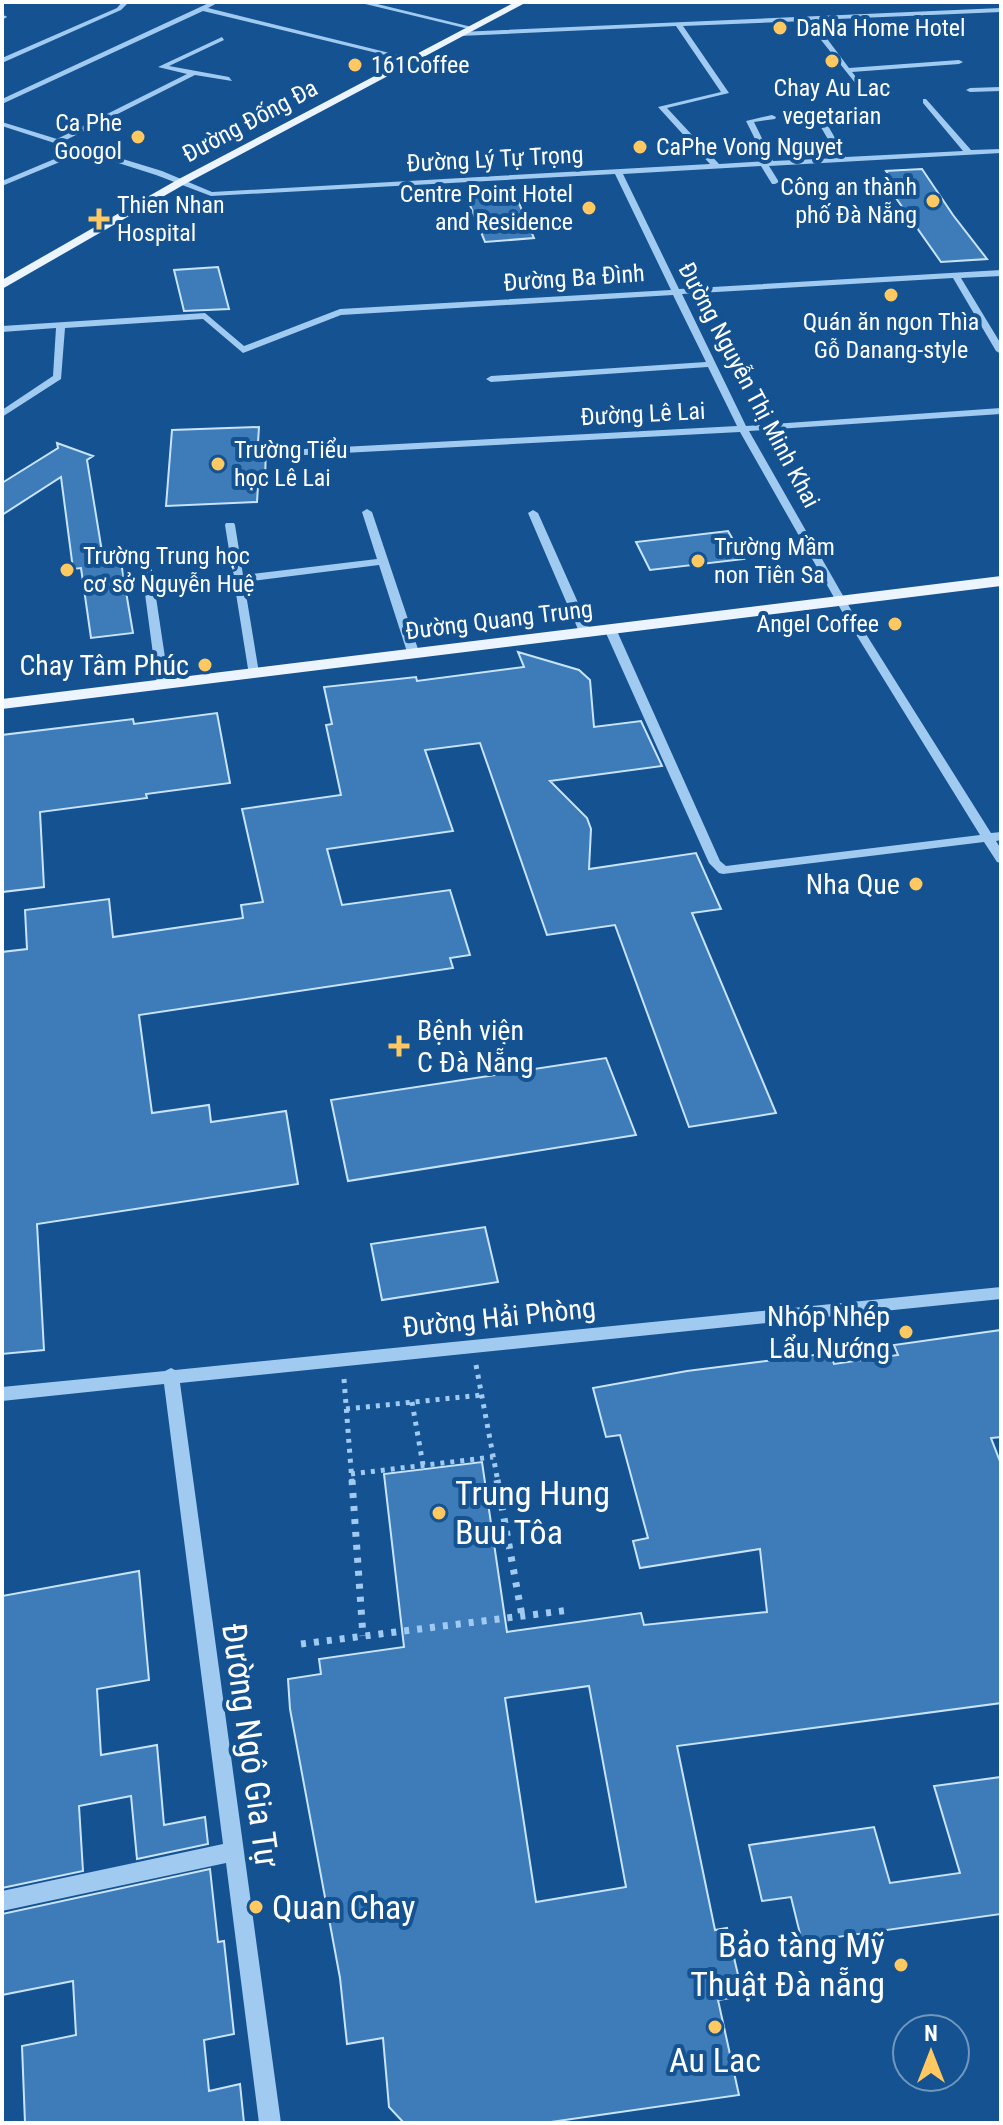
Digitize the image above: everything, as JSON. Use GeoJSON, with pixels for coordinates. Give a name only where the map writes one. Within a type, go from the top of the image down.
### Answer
{"type":"FeatureCollection","features":[{"type":"Feature","properties":{"kind":"main road","name":"Đường Đống Đa"},"geometry":{"type":"LineString","coordinates":[[2,285],[181,182],[522,2]]}},
{"type":"Feature","properties":{"kind":"main road","name":"Đường Quang Trung"},"geometry":{"type":"LineString","coordinates":[[2,704],[1001,581]]}},
{"type":"Feature","properties":{"kind":"street"},"geometry":{"type":"LineString","coordinates":[[2,61],[119,9],[126,2]]}},
{"type":"Feature","properties":{"kind":"street"},"geometry":{"type":"LineString","coordinates":[[2,102],[216,2]]}},
{"type":"Feature","properties":{"kind":"street"},"geometry":{"type":"LineString","coordinates":[[360,2],[473,28]]}},
{"type":"Feature","properties":{"kind":"street"},"geometry":{"type":"LineString","coordinates":[[897,2],[905,14]]}},
{"type":"Feature","properties":{"kind":"street"},"geometry":{"type":"LineString","coordinates":[[200,8],[414,60]]}},
{"type":"Feature","properties":{"kind":"street"},"geometry":{"type":"LineString","coordinates":[[460,34],[1001,10]]}},
{"type":"Feature","properties":{"kind":"street"},"geometry":{"type":"LineString","coordinates":[[808,19],[856,82]]}},
{"type":"Feature","properties":{"kind":"street"},"geometry":{"type":"LineString","coordinates":[[678,24],[725,93],[662,107],[717,167]]}},
{"type":"Feature","properties":{"kind":"street"},"geometry":{"type":"LineString","coordinates":[[222,39],[162,67],[229,79]]}},
{"type":"Feature","properties":{"kind":"street"},"geometry":{"type":"LineString","coordinates":[[847,70],[959,62]]}},
{"type":"Feature","properties":{"kind":"street"},"geometry":{"type":"LineString","coordinates":[[58,141],[196,72]]}},
{"type":"Feature","properties":{"kind":"street"},"geometry":{"type":"LineString","coordinates":[[970,90],[1001,89]]}},
{"type":"Feature","properties":{"kind":"street"},"geometry":{"type":"LineString","coordinates":[[926,101],[969,153]]}},
{"type":"Feature","properties":{"kind":"street"},"geometry":{"type":"LineString","coordinates":[[816,112],[844,160]]}},
{"type":"Feature","properties":{"kind":"street"},"geometry":{"type":"LineString","coordinates":[[772,117],[750,121],[775,182]]}},
{"type":"Feature","properties":{"kind":"street","name":"Đường Lý Tự Trọng"},"geometry":{"type":"LineString","coordinates":[[2,124],[181,182],[204,193],[217,194],[1001,151]]}},
{"type":"Feature","properties":{"kind":"street"},"geometry":{"type":"LineString","coordinates":[[2,184],[84,149]]}},
{"type":"Feature","properties":{"kind":"street","name":"Đường Nguyễn Thị Minh Khai"},"geometry":{"type":"LineString","coordinates":[[618,172],[743,429],[839,599],[996,837],[1001,859]]}},
{"type":"Feature","properties":{"kind":"street","name":"Đường Ba Đình"},"geometry":{"type":"LineString","coordinates":[[61,327],[205,316],[243,350],[340,312],[1001,273]]}},
{"type":"Feature","properties":{"kind":"street"},"geometry":{"type":"LineString","coordinates":[[955,275],[1001,351]]}},
{"type":"Feature","properties":{"kind":"street"},"geometry":{"type":"LineString","coordinates":[[2,329],[61,327],[58,377],[3,412]]}},
{"type":"Feature","properties":{"kind":"street"},"geometry":{"type":"LineString","coordinates":[[491,379],[711,364]]}},
{"type":"Feature","properties":{"kind":"street","name":"Đường Lê Lai"},"geometry":{"type":"LineString","coordinates":[[286,453],[743,429],[1001,411]]}},
{"type":"Feature","properties":{"kind":"street"},"geometry":{"type":"LineString","coordinates":[[367,512],[414,655]]}},
{"type":"Feature","properties":{"kind":"street"},"geometry":{"type":"LineString","coordinates":[[533,513],[586,634]]}},
{"type":"Feature","properties":{"kind":"street"},"geometry":{"type":"LineString","coordinates":[[230,525],[253,673]]}},
{"type":"Feature","properties":{"kind":"street"},"geometry":{"type":"LineString","coordinates":[[240,579],[382,562]]}},
{"type":"Feature","properties":{"kind":"street"},"geometry":{"type":"LineString","coordinates":[[146,564],[163,684]]}},
{"type":"Feature","properties":{"kind":"street"},"geometry":{"type":"LineString","coordinates":[[611,631],[715,863],[723,870],[996,837]]}},
{"type":"Feature","properties":{"kind":"street","name":"Đường Hải Phòng"},"geometry":{"type":"LineString","coordinates":[[2,1394],[1001,1293]]}},
{"type":"Feature","properties":{"kind":"street","name":"Đường Ngô Gia Tự"},"geometry":{"type":"LineString","coordinates":[[171,1375],[270,2123]]}},
{"type":"Feature","properties":{"kind":"street"},"geometry":{"type":"LineString","coordinates":[[2,1901],[232,1852]]}},
{"type":"Feature","properties":{"kind":"path"},"geometry":{"type":"LineString","coordinates":[[472,1345],[522,1616]]}},
{"type":"Feature","properties":{"kind":"path"},"geometry":{"type":"LineString","coordinates":[[342,1358],[363,1636]]}},
{"type":"Feature","properties":{"kind":"path"},"geometry":{"type":"LineString","coordinates":[[346,1409],[482,1395]]}},
{"type":"Feature","properties":{"kind":"path"},"geometry":{"type":"LineString","coordinates":[[412,1402],[423,1465]]}},
{"type":"Feature","properties":{"kind":"path"},"geometry":{"type":"LineString","coordinates":[[351,1474],[493,1457]]}},
{"type":"Feature","properties":{"kind":"path"},"geometry":{"type":"LineString","coordinates":[[301,1644],[570,1610]]}},
{"type":"Feature","properties":{"kind":"building"},"geometry":{"type":"Polygon","coordinates":[[[922,169],[987,259],[941,262],[891,191],[899,191],[886,171],[922,169]]]}},
{"type":"Feature","properties":{"kind":"building"},"geometry":{"type":"Polygon","coordinates":[[[515,194],[534,238],[485,242],[467,198],[515,194]]]}},
{"type":"Feature","properties":{"kind":"building"},"geometry":{"type":"Polygon","coordinates":[[[218,267],[229,309],[184,311],[174,270],[218,267]]]}},
{"type":"Feature","properties":{"kind":"building","name":"Trường Tiểu học Lê Lai"},"geometry":{"type":"Polygon","coordinates":[[[259,427],[258,443],[266,442],[265,485],[258,486],[257,502],[166,506],[172,430],[259,427]]]}},
{"type":"Feature","properties":{"kind":"building"},"geometry":{"type":"Polygon","coordinates":[[[57,443],[93,456],[87,460],[104,564],[121,562],[133,633],[91,638],[81,568],[73,569],[61,477],[2,515],[2,483],[58,448],[57,443]]]}},
{"type":"Feature","properties":{"kind":"building"},"geometry":{"type":"Polygon","coordinates":[[[728,531],[744,559],[650,570],[636,542],[728,531]]]}},
{"type":"Feature","properties":{"kind":"building"},"geometry":{"type":"Polygon","coordinates":[[[518,652],[579,670],[590,680],[594,727],[641,721],[662,766],[550,781],[587,818],[591,829],[589,869],[696,853],[721,909],[692,913],[776,1113],[689,1127],[615,925],[547,935],[480,743],[425,750],[453,831],[327,849],[342,905],[450,890],[470,955],[450,958],[453,968],[139,1015],[152,1113],[209,1105],[211,1122],[286,1111],[298,1184],[37,1224],[44,1350],[2,1354],[2,952],[27,949],[25,910],[109,899],[113,937],[243,918],[241,905],[263,902],[242,809],[341,795],[326,725],[332,724],[324,687],[416,677],[417,681],[524,667],[518,652]]]}},
{"type":"Feature","properties":{"kind":"building"},"geometry":{"type":"Polygon","coordinates":[[[217,713],[230,783],[40,812],[44,887],[2,892],[2,735],[133,719],[134,724],[217,713]]]}},
{"type":"Feature","properties":{"kind":"building"},"geometry":{"type":"Polygon","coordinates":[[[606,1058],[636,1135],[348,1181],[331,1100],[606,1058]]]}},
{"type":"Feature","properties":{"kind":"building"},"geometry":{"type":"Polygon","coordinates":[[[485,1227],[498,1282],[382,1300],[371,1244],[485,1227]]]}},
{"type":"Feature","properties":{"kind":"building"},"geometry":{"type":"Polygon","coordinates":[[[1001,1330],[1001,1437],[991,1438],[1001,1464],[1001,1703],[677,1746],[715,1930],[727,1928],[743,1996],[718,2000],[739,2095],[544,2123],[404,2123],[389,2107],[383,2038],[347,2044],[340,1978],[290,1709],[288,1679],[321,1674],[319,1659],[404,1647],[384,1474],[482,1462],[507,1632],[641,1613],[644,1625],[767,1612],[760,1549],[640,1568],[633,1541],[648,1538],[620,1435],[606,1437],[593,1388],[687,1371],[830,1353],[834,1364],[898,1355],[894,1345],[1001,1330]],[[589,1686],[505,1698],[536,1902],[626,1887],[589,1686]]]}},
{"type":"Feature","properties":{"kind":"building"},"geometry":{"type":"Polygon","coordinates":[[[139,1571],[149,1680],[97,1689],[101,1755],[157,1745],[164,1825],[205,1817],[208,1844],[137,1859],[131,1796],[79,1806],[83,1871],[2,1888],[2,1596],[139,1571]]]}},
{"type":"Feature","properties":{"kind":"building"},"geometry":{"type":"Polygon","coordinates":[[[1001,1777],[1001,1914],[802,1942],[791,1897],[762,1901],[749,1845],[874,1827],[890,1883],[960,1873],[934,1786],[1001,1777]]]}},
{"type":"Feature","properties":{"kind":"building"},"geometry":{"type":"Polygon","coordinates":[[[210,1869],[218,1942],[224,1941],[234,2034],[204,2040],[209,2091],[240,2084],[244,2123],[25,2123],[22,2046],[76,2035],[73,1981],[2,1995],[2,1914],[210,1869]]]}},
{"type":"Feature","properties":{"kind":"place","name":"DaNa Home Hotel"},"geometry":{"type":"Point","coordinates":[780,28]}},
{"type":"Feature","properties":{"kind":"place","name":"Chay Au Lac vegetarian"},"geometry":{"type":"Point","coordinates":[832,61]}},
{"type":"Feature","properties":{"kind":"place","name":"161Coffee"},"geometry":{"type":"Point","coordinates":[355,65]}},
{"type":"Feature","properties":{"kind":"place","name":"Ca Phe Googol"},"geometry":{"type":"Point","coordinates":[138,137]}},
{"type":"Feature","properties":{"kind":"place","name":"CaPhe Vong Nguyet"},"geometry":{"type":"Point","coordinates":[640,147]}},
{"type":"Feature","properties":{"kind":"place","name":"Công an thành phố Đà Nẵng"},"geometry":{"type":"Point","coordinates":[933,201]}},
{"type":"Feature","properties":{"kind":"place","name":"Centre Point Hotel and Residence"},"geometry":{"type":"Point","coordinates":[589,208]}},
{"type":"Feature","properties":{"kind":"place","name":"Thien Nhan Hospital"},"geometry":{"type":"Point","coordinates":[99,219]}},
{"type":"Feature","properties":{"kind":"place","name":"Quán ăn ngon Thìa Gỗ Danang-style"},"geometry":{"type":"Point","coordinates":[891,295]}},
{"type":"Feature","properties":{"kind":"place","name":"Trường Tiểu học Lê Lai"},"geometry":{"type":"Point","coordinates":[218,464]}},
{"type":"Feature","properties":{"kind":"place","name":"Trường Mầm non Tiên Sa"},"geometry":{"type":"Point","coordinates":[698,561]}},
{"type":"Feature","properties":{"kind":"place","name":"Trường Trung học cơ sở Nguyễn Huệ"},"geometry":{"type":"Point","coordinates":[67,570]}},
{"type":"Feature","properties":{"kind":"place","name":"Angel Coffee"},"geometry":{"type":"Point","coordinates":[895,624]}},
{"type":"Feature","properties":{"kind":"place","name":"Chay Tâm Phúc"},"geometry":{"type":"Point","coordinates":[205,665]}},
{"type":"Feature","properties":{"kind":"place","name":"Nha Que"},"geometry":{"type":"Point","coordinates":[916,884]}},
{"type":"Feature","properties":{"kind":"place","name":"Bệnh viện C Đà Nẵng"},"geometry":{"type":"Point","coordinates":[399,1046]}},
{"type":"Feature","properties":{"kind":"place","name":"Nhóp Nhép Lẩu Nướng"},"geometry":{"type":"Point","coordinates":[906,1332]}},
{"type":"Feature","properties":{"kind":"place","name":"Trung Hung Buu Tôa"},"geometry":{"type":"Point","coordinates":[439,1513]}},
{"type":"Feature","properties":{"kind":"place","name":"Quan Chay"},"geometry":{"type":"Point","coordinates":[256,1907]}},
{"type":"Feature","properties":{"kind":"place","name":"Bảo tàng Mỹ Thuật Đà nẵng"},"geometry":{"type":"Point","coordinates":[901,1965]}},
{"type":"Feature","properties":{"kind":"place","name":"Au Lac"},"geometry":{"type":"Point","coordinates":[715,2027]}}]}
